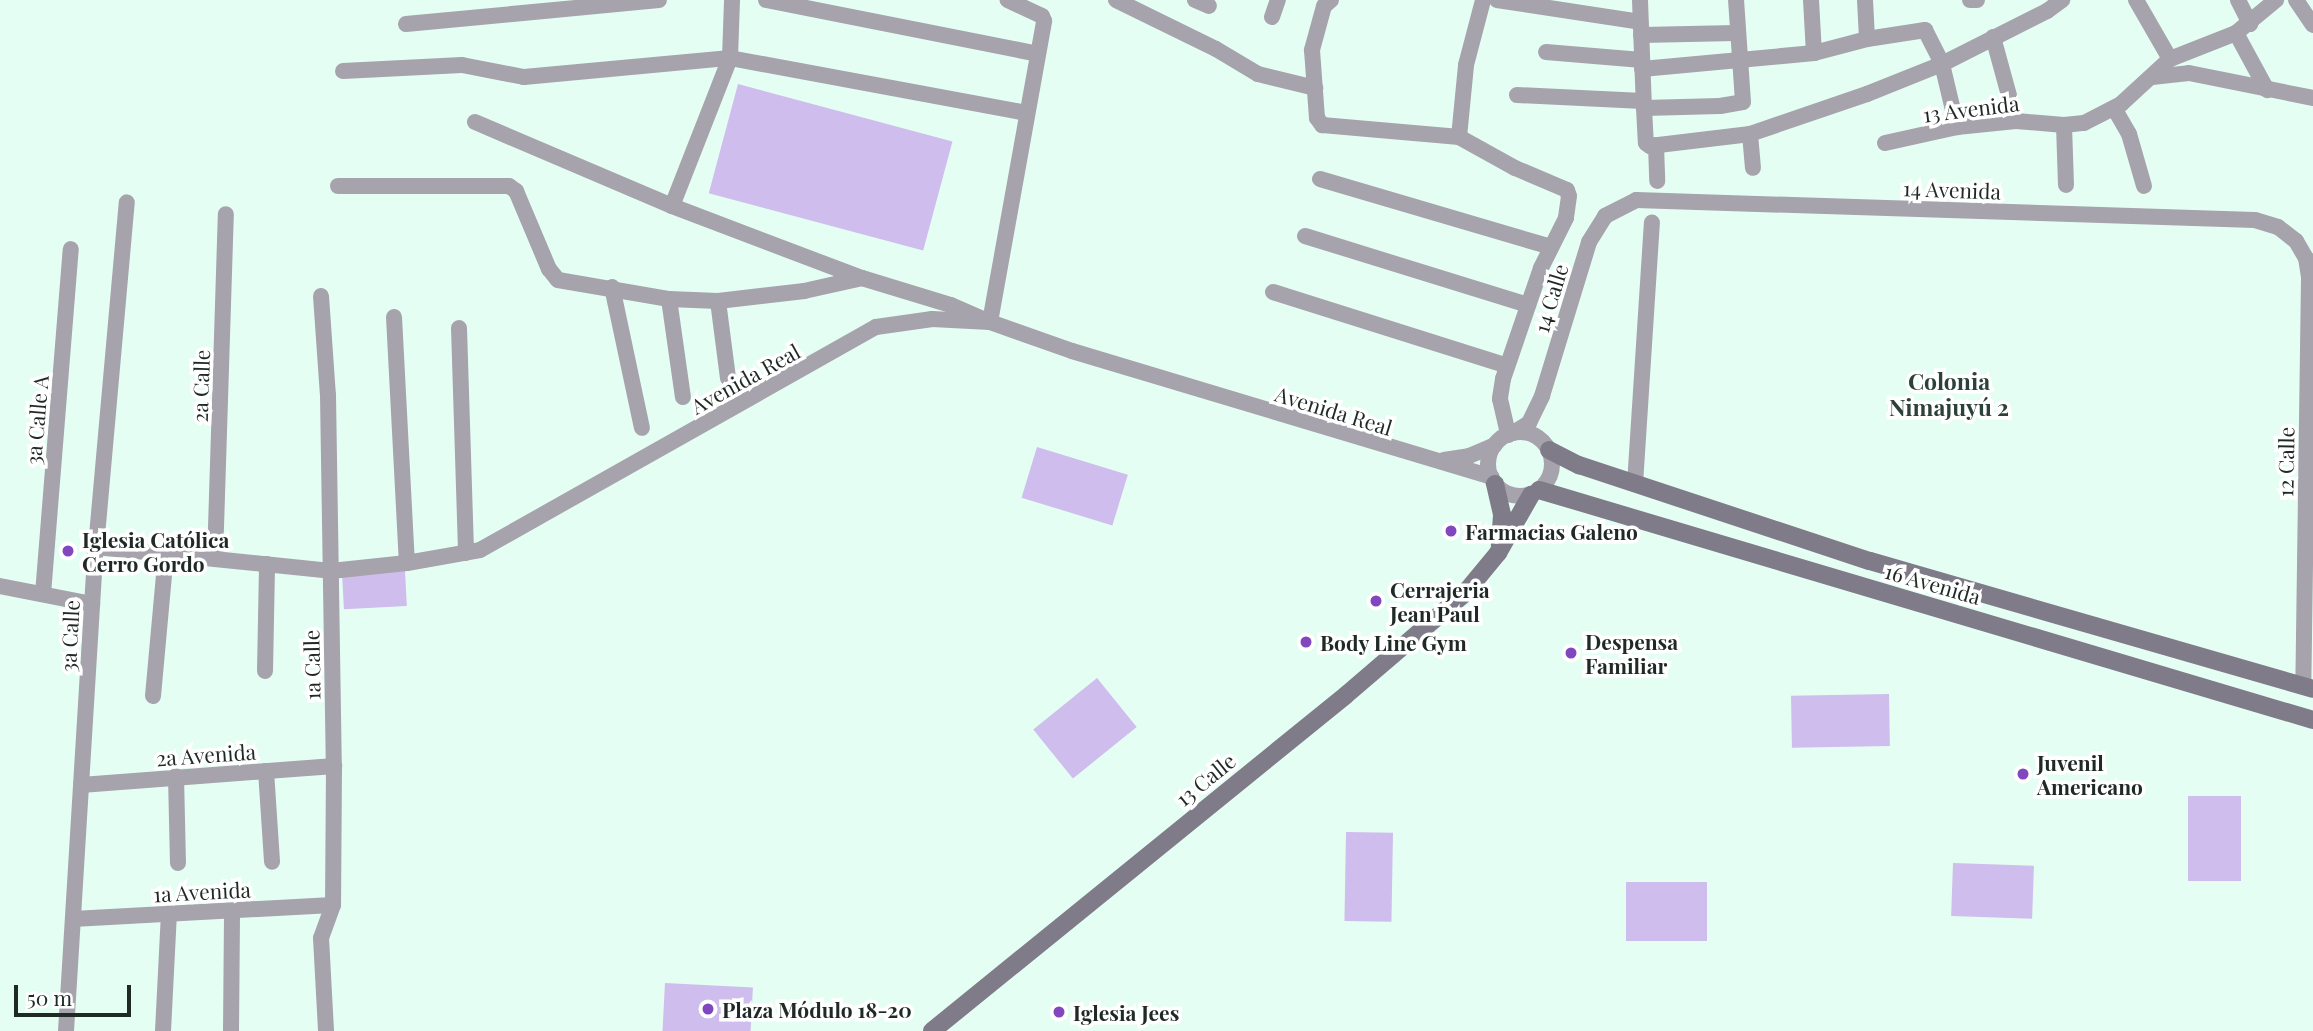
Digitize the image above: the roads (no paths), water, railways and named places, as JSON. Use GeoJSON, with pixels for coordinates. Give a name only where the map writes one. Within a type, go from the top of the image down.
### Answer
{"type":"FeatureCollection","features":[{"type":"Feature","properties":{"kind":"main road","name":"16 Avenida"},"geometry":{"type":"LineString","coordinates":[[1547,447],[1579,465],[1870,561],[2308,687]]}},
{"type":"Feature","properties":{"kind":"main road"},"geometry":{"type":"LineString","coordinates":[[1493,481],[1502,515],[1498,553]]}},
{"type":"Feature","properties":{"kind":"main road","name":"16 Avenida"},"geometry":{"type":"LineString","coordinates":[[1535,492],[2313,720]]}},
{"type":"Feature","properties":{"kind":"main road","name":"13 Calle"},"geometry":{"type":"LineString","coordinates":[[932,1031],[1346,695],[1465,593],[1498,553],[1535,492]]}},
{"type":"Feature","properties":{"kind":"street"},"geometry":{"type":"LineString","coordinates":[[406,24],[659,0]]}},
{"type":"Feature","properties":{"kind":"street"},"geometry":{"type":"LineString","coordinates":[[672,206],[730,58],[732,0]]}},
{"type":"Feature","properties":{"kind":"street"},"geometry":{"type":"LineString","coordinates":[[766,0],[1038,54]]}},
{"type":"Feature","properties":{"kind":"street"},"geometry":{"type":"LineString","coordinates":[[475,122],[672,206],[862,278],[951,305],[990,322],[1044,18],[1008,0]]}},
{"type":"Feature","properties":{"kind":"street"},"geometry":{"type":"LineString","coordinates":[[1116,0],[1216,49],[1258,74],[1315,88]]}},
{"type":"Feature","properties":{"kind":"street"},"geometry":{"type":"LineString","coordinates":[[1272,17],[1278,0]]}},
{"type":"Feature","properties":{"kind":"street"},"geometry":{"type":"LineString","coordinates":[[1331,0],[1324,6],[1312,50],[1317,118],[1328,128],[1386,129],[1459,137],[1515,168],[1567,190],[1569,205],[1528,305],[1507,366],[1500,399],[1505,438],[1489,461],[1493,481],[1508,494],[1535,492],[1551,474],[1547,447],[1533,435],[1505,438]]}},
{"type":"Feature","properties":{"kind":"street"},"geometry":{"type":"LineString","coordinates":[[1459,137],[1466,65],[1483,0]]}},
{"type":"Feature","properties":{"kind":"street"},"geometry":{"type":"LineString","coordinates":[[1497,0],[1641,29],[1737,33]]}},
{"type":"Feature","properties":{"kind":"street"},"geometry":{"type":"LineString","coordinates":[[1640,0],[1646,144],[1656,145],[1750,134],[1867,94],[1942,64],[2062,0]]}},
{"type":"Feature","properties":{"kind":"street"},"geometry":{"type":"LineString","coordinates":[[1517,95],[1643,104],[1741,103],[1744,101],[1735,0]]}},
{"type":"Feature","properties":{"kind":"street"},"geometry":{"type":"LineString","coordinates":[[1811,0],[1814,53]]}},
{"type":"Feature","properties":{"kind":"street"},"geometry":{"type":"LineString","coordinates":[[1865,0],[1867,38]]}},
{"type":"Feature","properties":{"kind":"street"},"geometry":{"type":"LineString","coordinates":[[1970,0],[1977,0]]}},
{"type":"Feature","properties":{"kind":"street"},"geometry":{"type":"LineString","coordinates":[[2136,0],[2170,59]]}},
{"type":"Feature","properties":{"kind":"street"},"geometry":{"type":"LineString","coordinates":[[2238,0],[2243,29],[2267,90]]}},
{"type":"Feature","properties":{"kind":"street","name":"13 Avenida"},"geometry":{"type":"LineString","coordinates":[[1885,142],[1957,127],[2017,121],[2064,125],[2084,122],[2114,108],[2170,59],[2243,29],[2276,0]]}},
{"type":"Feature","properties":{"kind":"street"},"geometry":{"type":"LineString","coordinates":[[2296,0],[2313,25]]}},
{"type":"Feature","properties":{"kind":"street"},"geometry":{"type":"LineString","coordinates":[[1546,52],[1642,65],[1740,62],[1814,53],[1867,38],[1925,30],[1942,64],[1957,127]]}},
{"type":"Feature","properties":{"kind":"street"},"geometry":{"type":"LineString","coordinates":[[1993,37],[2017,121]]}},
{"type":"Feature","properties":{"kind":"street"},"geometry":{"type":"LineString","coordinates":[[342,71],[462,65],[524,77],[730,58],[1027,113]]}},
{"type":"Feature","properties":{"kind":"street"},"geometry":{"type":"LineString","coordinates":[[2152,77],[2189,73],[2313,98]]}},
{"type":"Feature","properties":{"kind":"street"},"geometry":{"type":"LineString","coordinates":[[2114,108],[2129,134],[2144,186]]}},
{"type":"Feature","properties":{"kind":"street"},"geometry":{"type":"LineString","coordinates":[[2064,125],[2066,185]]}},
{"type":"Feature","properties":{"kind":"street"},"geometry":{"type":"LineString","coordinates":[[1750,134],[1753,168]]}},
{"type":"Feature","properties":{"kind":"street"},"geometry":{"type":"LineString","coordinates":[[1656,145],[1657,181]]}},
{"type":"Feature","properties":{"kind":"street"},"geometry":{"type":"LineString","coordinates":[[1320,179],[1551,247]]}},
{"type":"Feature","properties":{"kind":"street"},"geometry":{"type":"LineString","coordinates":[[338,186],[509,186],[516,191],[554,278],[668,299],[718,301],[804,291],[862,278]]}},
{"type":"Feature","properties":{"kind":"street","name":"14 Avenida"},"geometry":{"type":"LineString","coordinates":[[1605,216],[1636,200],[2242,219],[2278,227],[2296,241]]}},
{"type":"Feature","properties":{"kind":"street","name":"3a Calle"},"geometry":{"type":"LineString","coordinates":[[66,1031],[96,547],[127,202]]}},
{"type":"Feature","properties":{"kind":"street","name":"2a Calle"},"geometry":{"type":"LineString","coordinates":[[215,559],[226,214]]}},
{"type":"Feature","properties":{"kind":"street","name":"14 Calle"},"geometry":{"type":"LineString","coordinates":[[1505,438],[1529,423],[1542,403],[1589,242],[1605,216]]}},
{"type":"Feature","properties":{"kind":"street"},"geometry":{"type":"LineString","coordinates":[[1635,484],[1652,223]]}},
{"type":"Feature","properties":{"kind":"street"},"geometry":{"type":"LineString","coordinates":[[1305,236],[1528,305]]}},
{"type":"Feature","properties":{"kind":"street","name":"12 Calle"},"geometry":{"type":"LineString","coordinates":[[2296,241],[2305,258],[2309,278],[2308,687]]}},
{"type":"Feature","properties":{"kind":"street","name":"3a Calle A"},"geometry":{"type":"LineString","coordinates":[[43,594],[71,250]]}},
{"type":"Feature","properties":{"kind":"street"},"geometry":{"type":"LineString","coordinates":[[612,288],[642,428]]}},
{"type":"Feature","properties":{"kind":"street"},"geometry":{"type":"LineString","coordinates":[[1273,292],[1507,366]]}},
{"type":"Feature","properties":{"kind":"street","name":"1a Calle"},"geometry":{"type":"LineString","coordinates":[[321,296],[328,395],[334,766],[333,905],[321,938],[326,1031]]}},
{"type":"Feature","properties":{"kind":"street"},"geometry":{"type":"LineString","coordinates":[[668,299],[683,397]]}},
{"type":"Feature","properties":{"kind":"street"},"geometry":{"type":"LineString","coordinates":[[718,301],[728,378]]}},
{"type":"Feature","properties":{"kind":"street"},"geometry":{"type":"LineString","coordinates":[[394,317],[407,563]]}},
{"type":"Feature","properties":{"kind":"street","name":"Avenida Real"},"geometry":{"type":"LineString","coordinates":[[96,547],[331,571],[407,563],[480,550],[876,327],[932,319],[990,322],[1072,351],[1493,481]]}},
{"type":"Feature","properties":{"kind":"street"},"geometry":{"type":"LineString","coordinates":[[459,328],[466,553]]}},
{"type":"Feature","properties":{"kind":"street","name":"14 Calle"},"geometry":{"type":"LineString","coordinates":[[1542,403],[1547,447]]}},
{"type":"Feature","properties":{"kind":"street","name":"Avenida Real"},"geometry":{"type":"LineString","coordinates":[[1417,457],[1456,459],[1505,438]]}},
{"type":"Feature","properties":{"kind":"street"},"geometry":{"type":"LineString","coordinates":[[153,696],[166,554]]}},
{"type":"Feature","properties":{"kind":"street"},"geometry":{"type":"LineString","coordinates":[[265,671],[267,564]]}},
{"type":"Feature","properties":{"kind":"street"},"geometry":{"type":"LineString","coordinates":[[0,586],[92,604]]}},
{"type":"Feature","properties":{"kind":"street","name":"2a Avenida"},"geometry":{"type":"LineString","coordinates":[[81,785],[334,766]]}},
{"type":"Feature","properties":{"kind":"street"},"geometry":{"type":"LineString","coordinates":[[266,771],[272,862]]}},
{"type":"Feature","properties":{"kind":"street"},"geometry":{"type":"LineString","coordinates":[[176,776],[178,863]]}},
{"type":"Feature","properties":{"kind":"street","name":"1a Avenida"},"geometry":{"type":"LineString","coordinates":[[73,919],[333,905]]}},
{"type":"Feature","properties":{"kind":"street"},"geometry":{"type":"LineString","coordinates":[[231,1031],[232,911]]}},
{"type":"Feature","properties":{"kind":"street"},"geometry":{"type":"LineString","coordinates":[[163,1031],[169,914]]}},
{"type":"Feature","properties":{"kind":"place","name":"Farmacias Galeno"},"geometry":{"type":"Point","coordinates":[1451,531]}},
{"type":"Feature","properties":{"kind":"place","name":"Iglesia Católica Cerro Gordo"},"geometry":{"type":"Point","coordinates":[68,551]}},
{"type":"Feature","properties":{"kind":"place","name":"Cerrajeria Jean Paul"},"geometry":{"type":"Point","coordinates":[1376,601]}},
{"type":"Feature","properties":{"kind":"place","name":"Body Line Gym"},"geometry":{"type":"Point","coordinates":[1306,642]}},
{"type":"Feature","properties":{"kind":"place","name":"Despensa Familiar"},"geometry":{"type":"Point","coordinates":[1571,653]}},
{"type":"Feature","properties":{"kind":"place","name":"Juvenil Americano"},"geometry":{"type":"Point","coordinates":[2023,774]}},
{"type":"Feature","properties":{"kind":"place","name":"Plaza Módulo 18-20"},"geometry":{"type":"Point","coordinates":[708,1009]}},
{"type":"Feature","properties":{"kind":"place","name":"Iglesia Jees"},"geometry":{"type":"Point","coordinates":[1059,1012]}},
{"type":"Feature","properties":{"kind":"district","name":"Colonia Nimajuyú 2"},"geometry":{"type":"Point","coordinates":[1949,394]}}]}
